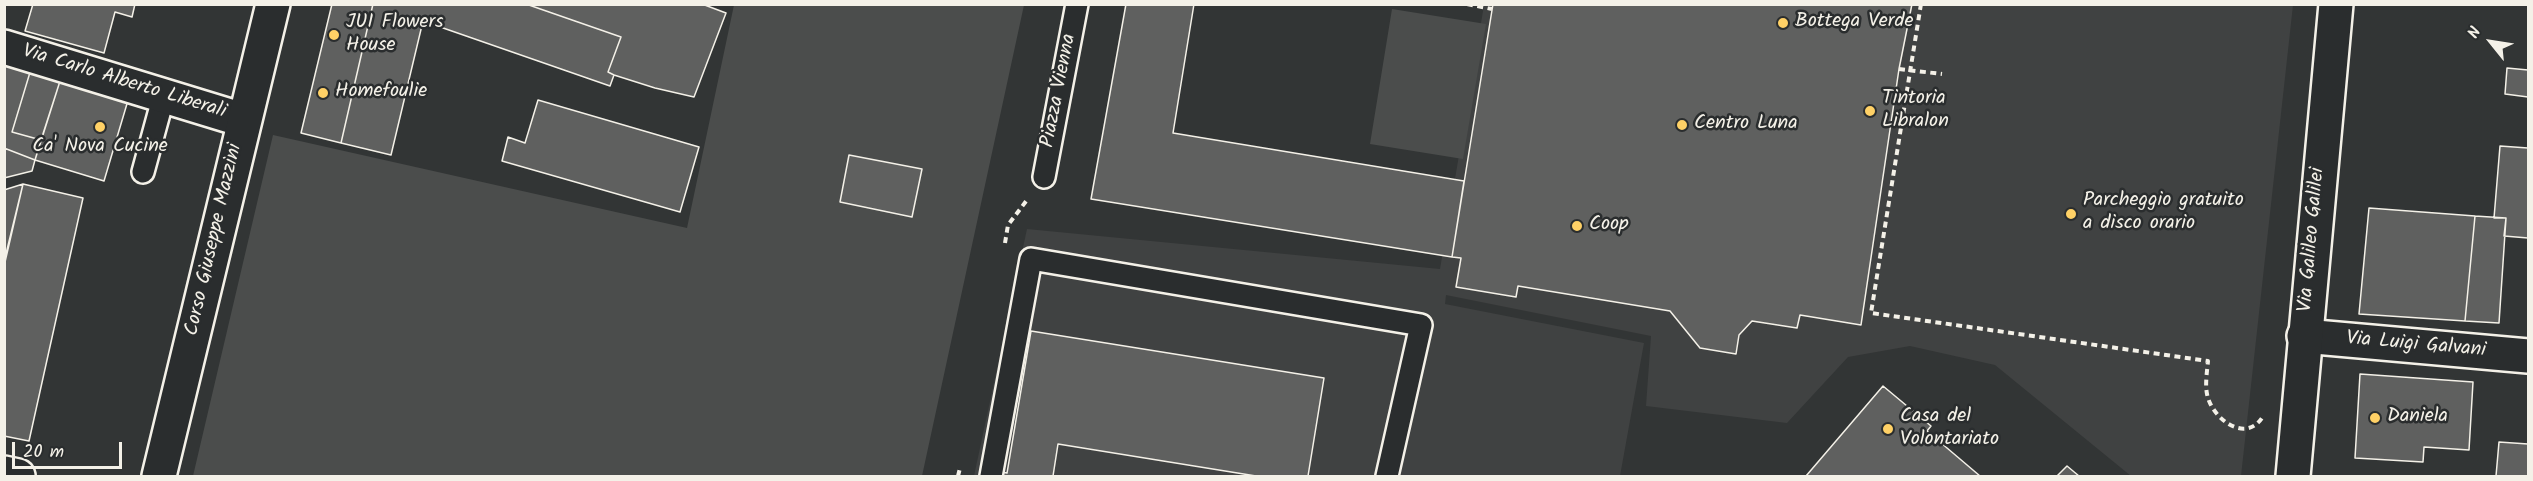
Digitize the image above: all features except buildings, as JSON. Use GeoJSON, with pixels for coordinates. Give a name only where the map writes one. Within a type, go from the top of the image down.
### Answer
{"type":"FeatureCollection","features":[{"type":"Feature","properties":{"kind":"street","name":"Corso Giuseppe Mazzini"},"geometry":{"type":"LineString","coordinates":[[159,477],[243,120],[273,4]]}},
{"type":"Feature","properties":{"kind":"street","name":"Via Galileo Galilei"},"geometry":{"type":"LineString","coordinates":[[2294,477],[2304,336],[2336,4]]}},
{"type":"Feature","properties":{"kind":"street","name":"Via Carlo Alberto Liberali"},"geometry":{"type":"LineString","coordinates":[[4,47],[243,120]]}},
{"type":"Feature","properties":{"kind":"street","name":"Via Luigi Galvani"},"geometry":{"type":"LineString","coordinates":[[2304,336],[2529,356]]}},
{"type":"Feature","properties":{"kind":"street"},"geometry":{"type":"LineString","coordinates":[[4,473],[18,477]]}},
{"type":"Feature","properties":{"kind":"lane","name":"Piazza Vienna"},"geometry":{"type":"LineString","coordinates":[[1044,177],[1077,4]]}},
{"type":"Feature","properties":{"kind":"lane"},"geometry":{"type":"LineString","coordinates":[[143,172],[164,95]]}},
{"type":"Feature","properties":{"kind":"lane"},"geometry":{"type":"LineString","coordinates":[[991,477],[1030,259],[1421,325],[1387,477]]}},
{"type":"Feature","properties":{"kind":"path"},"geometry":{"type":"LineString","coordinates":[[1467,4],[1492,9]]}},
{"type":"Feature","properties":{"kind":"path"},"geometry":{"type":"LineString","coordinates":[[1921,4],[1871,313],[2208,361],[2207,395],[2219,419],[2227,424],[2244,428],[2258,423],[2263,415]]}},
{"type":"Feature","properties":{"kind":"path"},"geometry":{"type":"LineString","coordinates":[[1899,69],[1942,74]]}},
{"type":"Feature","properties":{"kind":"shaded area"},"geometry":{"type":"Polygon","coordinates":[[[734,5],[1024,5],[922,476],[193,476],[273,135],[687,228],[734,5]]]}},
{"type":"Feature","properties":{"kind":"shaded area"},"geometry":{"type":"Polygon","coordinates":[[[1484,5],[2293,5],[2241,476],[2131,476],[1995,365],[1910,346],[1848,357],[1787,423],[1646,406],[1651,336],[1446,295],[1445,304],[1644,343],[1620,476],[974,476],[1027,229],[1440,269],[1484,5]]]}},
{"type":"Feature","properties":{"kind":"shaded area"},"geometry":{"type":"Polygon","coordinates":[[[1392,9],[1486,24],[1463,159],[1370,144],[1392,9]]]}},
{"type":"Feature","properties":{"kind":"place","name":"Bottega Verde"},"geometry":{"type":"Point","coordinates":[1783,23]}},
{"type":"Feature","properties":{"kind":"place","name":"JUI Flowers House"},"geometry":{"type":"Point","coordinates":[334,35]}},
{"type":"Feature","properties":{"kind":"place","name":"Homefoulie"},"geometry":{"type":"Point","coordinates":[323,93]}},
{"type":"Feature","properties":{"kind":"place","name":"Tintoria Libralon"},"geometry":{"type":"Point","coordinates":[1870,111]}},
{"type":"Feature","properties":{"kind":"place","name":"Centro Luna"},"geometry":{"type":"Point","coordinates":[1682,125]}},
{"type":"Feature","properties":{"kind":"place","name":"Ca' Nova Cucine"},"geometry":{"type":"Point","coordinates":[100,127]}},
{"type":"Feature","properties":{"kind":"place","name":"Parcheggio gratuito a disco orario"},"geometry":{"type":"Point","coordinates":[2071,214]}},
{"type":"Feature","properties":{"kind":"place","name":"Coop"},"geometry":{"type":"Point","coordinates":[1577,226]}},
{"type":"Feature","properties":{"kind":"place","name":"Daniela"},"geometry":{"type":"Point","coordinates":[2375,418]}},
{"type":"Feature","properties":{"kind":"place","name":"Casa del Volontariato"},"geometry":{"type":"Point","coordinates":[1888,429]}}]}
